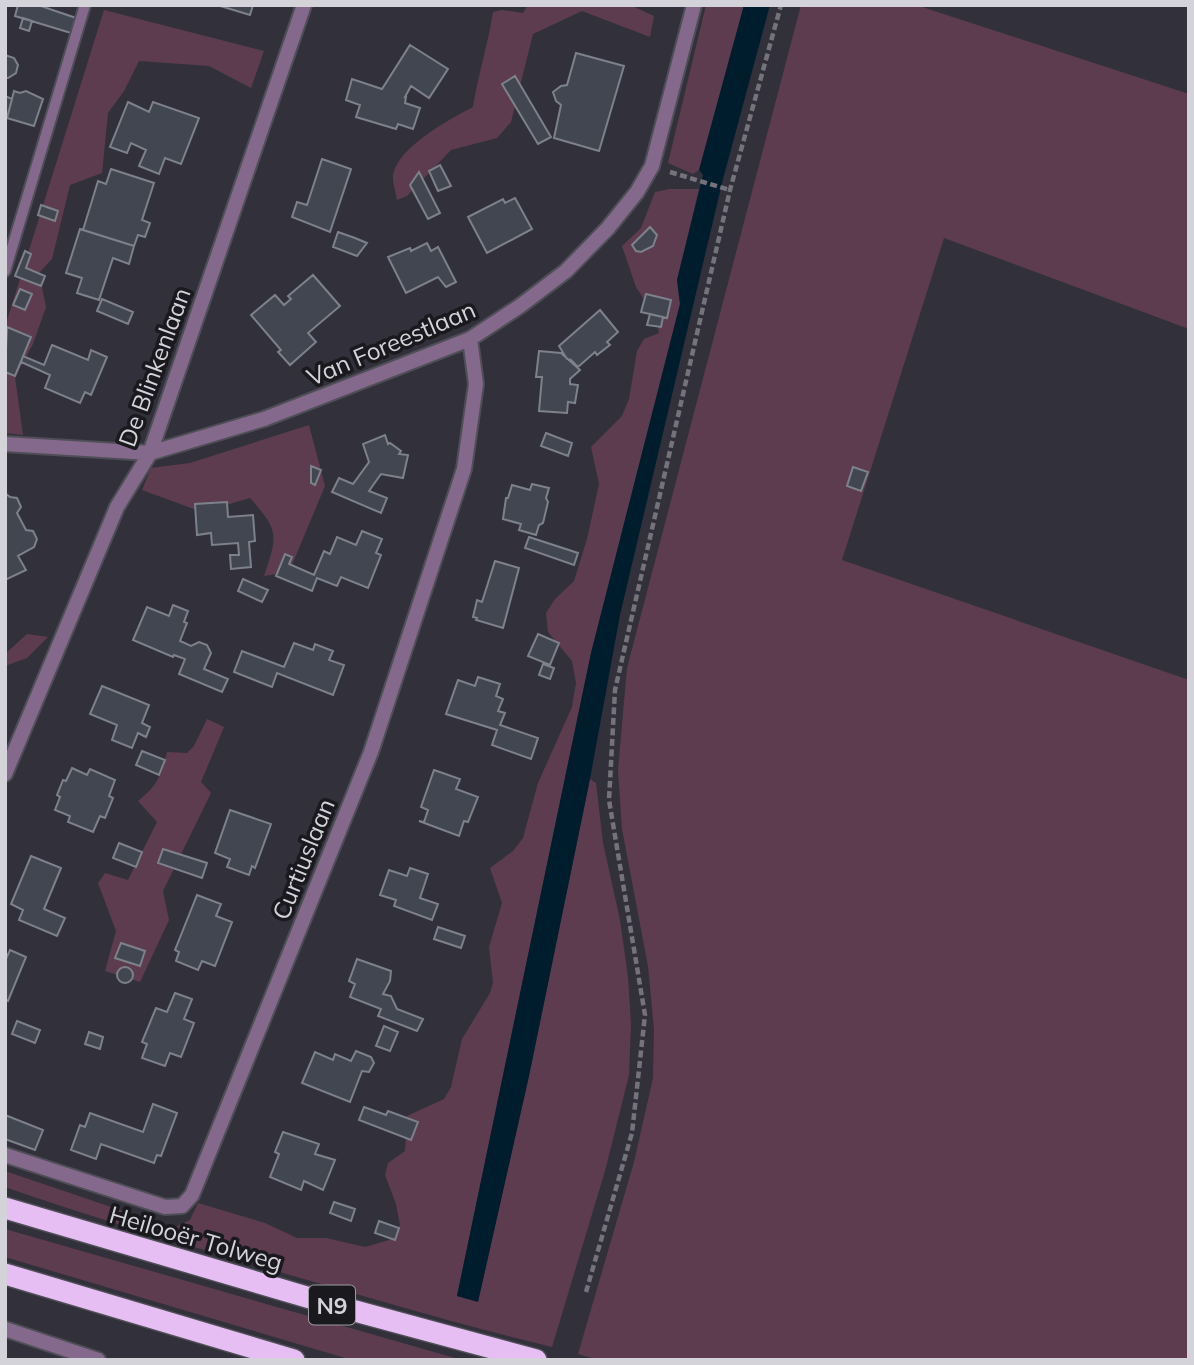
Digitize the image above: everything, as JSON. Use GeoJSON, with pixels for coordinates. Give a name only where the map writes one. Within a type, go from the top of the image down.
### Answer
{"type":"FeatureCollection","features":[{"type":"Feature","properties":{"kind":"highway","name":"Heilooër Tolweg"},"geometry":{"type":"LineString","coordinates":[[5,1208],[303,1296],[536,1360]]}},
{"type":"Feature","properties":{"kind":"highway"},"geometry":{"type":"LineString","coordinates":[[5,1274],[294,1360]]}},
{"type":"Feature","properties":{"kind":"street","name":"De Blinkenlaan"},"geometry":{"type":"LineString","coordinates":[[5,774],[117,507],[149,453],[304,5]]}},
{"type":"Feature","properties":{"kind":"street","name":"Van Foreestlaan"},"geometry":{"type":"LineString","coordinates":[[5,444],[149,453],[264,419],[470,339],[566,271],[608,228],[637,192],[652,166],[694,5]]}},
{"type":"Feature","properties":{"kind":"street","name":"Curtiuslaan"},"geometry":{"type":"LineString","coordinates":[[5,1155],[166,1207],[182,1206],[192,1195],[370,752],[464,468],[476,384],[470,339]]}},
{"type":"Feature","properties":{"kind":"street"},"geometry":{"type":"LineString","coordinates":[[5,1329],[98,1360]]}},
{"type":"Feature","properties":{"kind":"lane"},"geometry":{"type":"LineString","coordinates":[[5,271],[85,5]]}},
{"type":"Feature","properties":{"kind":"path"},"geometry":{"type":"LineString","coordinates":[[586,1292],[632,1133],[645,1015],[609,800],[615,690],[730,190],[781,5]]}},
{"type":"Feature","properties":{"kind":"path"},"geometry":{"type":"LineString","coordinates":[[691,178],[730,190]]}},
{"type":"Feature","properties":{"kind":"shaded area"},"geometry":{"type":"Polygon","coordinates":[[[528,5],[630,5],[654,16],[650,37],[582,11],[533,34],[511,122],[497,138],[451,150],[407,196],[397,200],[393,178],[403,156],[425,136],[473,107],[493,12],[502,10],[523,13],[528,5]]]}},
{"type":"Feature","properties":{"kind":"shaded area"},"geometry":{"type":"Polygon","coordinates":[[[706,5],[744,5],[699,170],[693,174],[668,163],[706,5]]]}},
{"type":"Feature","properties":{"kind":"shaded area"},"geometry":{"type":"Polygon","coordinates":[[[801,5],[916,5],[1189,94],[1189,329],[944,238],[842,560],[1189,680],[1189,1360],[598,1360],[578,1354],[634,1162],[653,1078],[654,1029],[648,966],[622,829],[618,770],[627,668],[801,5]]]}},
{"type":"Feature","properties":{"kind":"shaded area"},"geometry":{"type":"Polygon","coordinates":[[[104,10],[264,51],[251,88],[209,66],[139,61],[124,91],[108,113],[102,173],[70,185],[52,259],[39,273],[46,307],[33,344],[15,377],[23,435],[5,433],[5,327],[104,10]]]}},
{"type":"Feature","properties":{"kind":"shaded area"},"geometry":{"type":"Polygon","coordinates":[[[699,189],[677,280],[680,304],[591,653],[457,1296],[478,1301],[529,1076],[590,779],[596,783],[603,843],[620,920],[628,977],[631,1024],[629,1075],[605,1171],[552,1347],[218,1254],[5,1187],[5,1171],[173,1228],[190,1220],[198,1203],[265,1223],[297,1238],[326,1238],[365,1247],[389,1240],[400,1225],[396,1204],[385,1175],[388,1163],[405,1151],[407,1116],[444,1099],[451,1087],[462,1039],[490,993],[493,983],[489,947],[502,903],[490,868],[513,851],[523,838],[538,783],[572,707],[576,683],[572,661],[548,632],[546,613],[555,599],[574,581],[587,539],[599,484],[591,447],[622,416],[629,399],[637,351],[644,339],[659,333],[656,318],[636,287],[622,246],[641,228],[655,192],[699,189]]]}},
{"type":"Feature","properties":{"kind":"shaded area"},"geometry":{"type":"Polygon","coordinates":[[[309,425],[325,486],[289,572],[264,576],[272,551],[273,534],[266,518],[250,498],[202,512],[142,490],[151,468],[190,463],[309,425]]]}},
{"type":"Feature","properties":{"kind":"shaded area"},"geometry":{"type":"Polygon","coordinates":[[[27,634],[48,637],[27,658],[5,666],[5,654],[27,634]]]}},
{"type":"Feature","properties":{"kind":"shaded area"},"geometry":{"type":"Polygon","coordinates":[[[207,719],[224,727],[201,782],[211,793],[163,891],[169,920],[140,982],[105,971],[116,931],[98,883],[105,873],[128,880],[157,822],[138,801],[158,780],[167,752],[187,753],[194,746],[207,719]]]}},
{"type":"Feature","properties":{"kind":"shaded area"},"geometry":{"type":"Polygon","coordinates":[[[5,1229],[462,1360],[352,1360],[5,1257],[5,1229]]]}},
{"type":"Feature","properties":{"kind":"water"},"geometry":{"type":"Polygon","coordinates":[[[744,5],[770,5],[723,179],[620,615],[590,779],[529,1076],[478,1302],[457,1296],[591,653],[680,304],[677,280],[703,175],[699,170],[744,5]]]}},
{"type":"Feature","properties":{"kind":"building"},"geometry":{"type":"Polygon","coordinates":[[[18,5],[38,5],[76,18],[71,33],[15,16],[18,5]]]}},
{"type":"Feature","properties":{"kind":"building"},"geometry":{"type":"Polygon","coordinates":[[[217,5],[253,5],[250,15],[217,5]]]}},
{"type":"Feature","properties":{"kind":"building"},"geometry":{"type":"Polygon","coordinates":[[[23,18],[32,21],[29,31],[20,28],[23,18]]]}},
{"type":"Feature","properties":{"kind":"building"},"geometry":{"type":"Polygon","coordinates":[[[410,45],[448,69],[429,98],[411,86],[405,103],[420,108],[413,129],[398,124],[396,129],[356,117],[360,105],[346,100],[352,79],[382,89],[410,45]]]}},
{"type":"Feature","properties":{"kind":"building"},"geometry":{"type":"Polygon","coordinates":[[[576,53],[624,66],[599,151],[554,138],[561,105],[556,101],[553,92],[567,85],[576,53]]]}},
{"type":"Feature","properties":{"kind":"building"},"geometry":{"type":"Polygon","coordinates":[[[5,55],[14,58],[18,65],[16,73],[8,78],[5,78],[5,55]]]}},
{"type":"Feature","properties":{"kind":"building"},"geometry":{"type":"Polygon","coordinates":[[[515,76],[551,137],[538,144],[502,84],[515,76]]]}},
{"type":"Feature","properties":{"kind":"building"},"geometry":{"type":"Polygon","coordinates":[[[14,91],[26,91],[43,99],[34,126],[7,118],[14,91]]]}},
{"type":"Feature","properties":{"kind":"building"},"geometry":{"type":"Polygon","coordinates":[[[5,96],[12,99],[7,118],[5,118],[5,96]]]}},
{"type":"Feature","properties":{"kind":"building"},"geometry":{"type":"Polygon","coordinates":[[[128,102],[149,112],[153,102],[199,118],[181,164],[165,158],[159,174],[139,166],[146,150],[131,143],[127,153],[110,147],[128,102]]]}},
{"type":"Feature","properties":{"kind":"building"},"geometry":{"type":"Polygon","coordinates":[[[322,159],[351,169],[330,232],[292,217],[297,202],[307,205],[322,159]]]}},
{"type":"Feature","properties":{"kind":"building"},"geometry":{"type":"Polygon","coordinates":[[[440,165],[451,186],[438,191],[429,171],[440,165]]]}},
{"type":"Feature","properties":{"kind":"building"},"geometry":{"type":"Polygon","coordinates":[[[111,169],[154,183],[142,220],[150,223],[145,237],[138,235],[134,246],[83,230],[98,181],[106,184],[111,169]]]}},
{"type":"Feature","properties":{"kind":"building"},"geometry":{"type":"Polygon","coordinates":[[[419,172],[440,213],[428,219],[410,185],[419,172]]]}},
{"type":"Feature","properties":{"kind":"building"},"geometry":{"type":"Polygon","coordinates":[[[515,198],[532,229],[487,253],[468,217],[503,199],[505,203],[515,198]]]}},
{"type":"Feature","properties":{"kind":"building"},"geometry":{"type":"Polygon","coordinates":[[[41,205],[58,211],[55,221],[38,215],[41,205]]]}},
{"type":"Feature","properties":{"kind":"building"},"geometry":{"type":"Polygon","coordinates":[[[650,227],[657,235],[653,246],[641,252],[636,251],[632,245],[650,227]]]}},
{"type":"Feature","properties":{"kind":"building"},"geometry":{"type":"Polygon","coordinates":[[[80,229],[134,246],[129,264],[113,258],[99,300],[77,293],[82,278],[66,273],[80,229]]]}},
{"type":"Feature","properties":{"kind":"building"},"geometry":{"type":"Polygon","coordinates":[[[338,232],[367,243],[357,256],[333,247],[338,232]]]}},
{"type":"Feature","properties":{"kind":"building"},"geometry":{"type":"Polygon","coordinates":[[[427,243],[431,251],[438,247],[456,282],[446,287],[438,277],[406,293],[388,257],[410,248],[411,251],[427,243]]]}},
{"type":"Feature","properties":{"kind":"building"},"geometry":{"type":"Polygon","coordinates":[[[25,251],[31,254],[26,268],[45,276],[41,286],[15,276],[25,251]]]}},
{"type":"Feature","properties":{"kind":"building"},"geometry":{"type":"Polygon","coordinates":[[[313,275],[340,306],[308,333],[316,342],[290,365],[278,352],[281,350],[251,315],[275,295],[284,305],[291,299],[288,296],[313,275]]]}},
{"type":"Feature","properties":{"kind":"building"},"geometry":{"type":"Polygon","coordinates":[[[20,289],[32,294],[25,310],[13,305],[20,289]]]}},
{"type":"Feature","properties":{"kind":"building"},"geometry":{"type":"Polygon","coordinates":[[[646,294],[671,300],[667,318],[641,312],[646,294]]]}},
{"type":"Feature","properties":{"kind":"building"},"geometry":{"type":"Polygon","coordinates":[[[102,299],[133,312],[128,324],[97,311],[102,299]]]}},
{"type":"Feature","properties":{"kind":"building"},"geometry":{"type":"Polygon","coordinates":[[[600,310],[618,332],[607,342],[610,345],[597,355],[595,352],[578,367],[567,359],[559,346],[600,310]]]}},
{"type":"Feature","properties":{"kind":"building"},"geometry":{"type":"Polygon","coordinates":[[[650,314],[663,317],[661,327],[647,325],[650,314]]]}},
{"type":"Feature","properties":{"kind":"building"},"geometry":{"type":"Polygon","coordinates":[[[7,327],[31,337],[15,376],[5,372],[7,327]]]}},
{"type":"Feature","properties":{"kind":"building"},"geometry":{"type":"Polygon","coordinates":[[[52,345],[88,360],[91,350],[107,357],[91,395],[85,392],[80,403],[45,388],[50,375],[21,362],[23,356],[44,365],[52,345]]]}},
{"type":"Feature","properties":{"kind":"building"},"geometry":{"type":"Polygon","coordinates":[[[539,351],[561,353],[580,370],[570,379],[570,384],[578,385],[575,403],[568,402],[567,413],[539,411],[542,377],[536,377],[539,351]]]}},
{"type":"Feature","properties":{"kind":"building"},"geometry":{"type":"Polygon","coordinates":[[[546,433],[572,443],[568,456],[541,446],[546,433]]]}},
{"type":"Feature","properties":{"kind":"building"},"geometry":{"type":"Polygon","coordinates":[[[385,435],[388,444],[401,451],[399,454],[408,455],[403,478],[381,474],[369,491],[387,498],[381,513],[332,492],[339,478],[353,484],[369,462],[363,444],[385,435]]]}},
{"type":"Feature","properties":{"kind":"building"},"geometry":{"type":"Polygon","coordinates":[[[311,466],[321,470],[315,485],[311,483],[311,466]]]}},
{"type":"Feature","properties":{"kind":"building"},"geometry":{"type":"Polygon","coordinates":[[[853,467],[868,472],[861,491],[847,486],[853,467]]]}},
{"type":"Feature","properties":{"kind":"building"},"geometry":{"type":"Polygon","coordinates":[[[532,484],[549,488],[543,523],[539,525],[536,535],[519,530],[521,524],[503,519],[506,498],[512,485],[530,490],[532,484]]]}},
{"type":"Feature","properties":{"kind":"building"},"geometry":{"type":"Polygon","coordinates":[[[5,493],[17,498],[21,507],[17,513],[26,530],[33,531],[37,539],[34,547],[18,556],[26,570],[5,580],[5,493]]]}},
{"type":"Feature","properties":{"kind":"building"},"geometry":{"type":"Polygon","coordinates":[[[227,502],[228,517],[253,515],[255,541],[249,542],[251,567],[231,569],[230,555],[239,555],[238,543],[212,545],[211,533],[197,535],[195,504],[227,502]]]}},
{"type":"Feature","properties":{"kind":"building"},"geometry":{"type":"Polygon","coordinates":[[[362,531],[382,539],[376,553],[381,555],[368,588],[341,577],[337,586],[317,578],[312,591],[276,576],[285,554],[292,557],[289,564],[314,575],[324,551],[330,554],[337,537],[356,545],[362,531]]]}},
{"type":"Feature","properties":{"kind":"building"},"geometry":{"type":"Polygon","coordinates":[[[529,537],[578,553],[574,565],[525,548],[529,537]]]}},
{"type":"Feature","properties":{"kind":"building"},"geometry":{"type":"Polygon","coordinates":[[[495,561],[519,568],[503,628],[473,617],[477,600],[482,602],[495,561]]]}},
{"type":"Feature","properties":{"kind":"building"},"geometry":{"type":"Polygon","coordinates":[[[243,579],[268,590],[262,602],[238,591],[243,579]]]}},
{"type":"Feature","properties":{"kind":"building"},"geometry":{"type":"Polygon","coordinates":[[[173,605],[188,611],[184,622],[187,623],[180,641],[191,646],[199,642],[207,645],[211,653],[204,669],[228,679],[222,692],[179,674],[185,659],[174,655],[173,657],[133,640],[147,607],[169,616],[173,605]]]}},
{"type":"Feature","properties":{"kind":"building"},"geometry":{"type":"Polygon","coordinates":[[[538,634],[559,643],[550,665],[528,656],[538,634]]]}},
{"type":"Feature","properties":{"kind":"building"},"geometry":{"type":"Polygon","coordinates":[[[294,643],[313,650],[315,644],[333,651],[329,660],[344,665],[333,695],[277,673],[272,687],[234,672],[242,651],[284,667],[294,643]]]}},
{"type":"Feature","properties":{"kind":"building"},"geometry":{"type":"Polygon","coordinates":[[[543,664],[554,668],[550,679],[539,675],[543,664]]]}},
{"type":"Feature","properties":{"kind":"building"},"geometry":{"type":"Polygon","coordinates":[[[478,677],[500,684],[496,696],[503,699],[498,711],[505,713],[500,725],[538,738],[531,759],[492,745],[497,730],[446,714],[458,680],[475,686],[478,677]]]}},
{"type":"Feature","properties":{"kind":"building"},"geometry":{"type":"Polygon","coordinates":[[[102,686],[149,705],[142,723],[150,727],[146,737],[138,733],[132,748],[112,740],[117,725],[90,714],[102,686]]]}},
{"type":"Feature","properties":{"kind":"building"},"geometry":{"type":"Polygon","coordinates":[[[142,751],[165,760],[159,775],[136,765],[142,751]]]}},
{"type":"Feature","properties":{"kind":"building"},"geometry":{"type":"Polygon","coordinates":[[[72,768],[87,775],[90,769],[115,780],[109,796],[113,798],[105,818],[100,816],[93,832],[68,822],[70,816],[55,810],[63,780],[66,781],[72,768]]]}},
{"type":"Feature","properties":{"kind":"building"},"geometry":{"type":"Polygon","coordinates":[[[434,770],[460,779],[456,789],[478,797],[459,836],[419,821],[424,822],[428,810],[421,807],[434,770]]]}},
{"type":"Feature","properties":{"kind":"building"},"geometry":{"type":"Polygon","coordinates":[[[230,810],[271,824],[255,868],[252,866],[249,875],[227,867],[230,859],[215,853],[230,810]]]}},
{"type":"Feature","properties":{"kind":"building"},"geometry":{"type":"Polygon","coordinates":[[[119,843],[142,852],[136,867],[113,858],[119,843]]]}},
{"type":"Feature","properties":{"kind":"building"},"geometry":{"type":"Polygon","coordinates":[[[163,849],[207,863],[202,878],[158,863],[163,849]]]}},
{"type":"Feature","properties":{"kind":"building"},"geometry":{"type":"Polygon","coordinates":[[[31,856],[61,868],[44,909],[65,918],[57,936],[19,920],[23,910],[11,904],[31,856]]]}},
{"type":"Feature","properties":{"kind":"building"},"geometry":{"type":"Polygon","coordinates":[[[410,868],[428,874],[420,898],[438,904],[432,920],[394,906],[396,900],[380,895],[389,870],[407,876],[410,868]]]}},
{"type":"Feature","properties":{"kind":"building"},"geometry":{"type":"Polygon","coordinates":[[[197,895],[221,904],[216,916],[232,922],[215,966],[202,961],[198,970],[176,961],[179,952],[175,950],[197,895]]]}},
{"type":"Feature","properties":{"kind":"building"},"geometry":{"type":"Polygon","coordinates":[[[438,927],[465,936],[461,948],[434,939],[438,927]]]}},
{"type":"Feature","properties":{"kind":"building"},"geometry":{"type":"Polygon","coordinates":[[[121,943],[145,951],[140,966],[115,958],[121,943]]]}},
{"type":"Feature","properties":{"kind":"building"},"geometry":{"type":"Polygon","coordinates":[[[10,950],[26,957],[8,1001],[5,1000],[5,961],[10,950]]]}},
{"type":"Feature","properties":{"kind":"building"},"geometry":{"type":"Polygon","coordinates":[[[357,959],[391,971],[390,981],[383,994],[391,996],[397,1009],[423,1019],[417,1031],[378,1016],[381,1009],[350,997],[355,984],[349,981],[357,959]]]}},
{"type":"Feature","properties":{"kind":"building"},"geometry":{"type":"Polygon","coordinates":[[[122,967],[128,967],[133,975],[131,981],[122,983],[117,978],[117,972],[122,967]]]}},
{"type":"Feature","properties":{"kind":"building"},"geometry":{"type":"Polygon","coordinates":[[[175,993],[192,999],[184,1019],[194,1023],[181,1057],[170,1053],[165,1066],[142,1058],[147,1044],[142,1042],[156,1008],[167,1012],[175,993]]]}},
{"type":"Feature","properties":{"kind":"building"},"geometry":{"type":"Polygon","coordinates":[[[17,1021],[40,1030],[35,1043],[12,1034],[17,1021]]]}},
{"type":"Feature","properties":{"kind":"building"},"geometry":{"type":"Polygon","coordinates":[[[384,1026],[398,1032],[390,1051],[376,1046],[384,1026]]]}},
{"type":"Feature","properties":{"kind":"building"},"geometry":{"type":"Polygon","coordinates":[[[89,1032],[103,1037],[100,1049],[85,1044],[89,1032]]]}},
{"type":"Feature","properties":{"kind":"building"},"geometry":{"type":"Polygon","coordinates":[[[356,1051],[371,1057],[374,1063],[369,1072],[362,1071],[350,1102],[302,1083],[315,1052],[333,1060],[335,1054],[351,1061],[356,1051]]]}},
{"type":"Feature","properties":{"kind":"building"},"geometry":{"type":"Polygon","coordinates":[[[153,1104],[177,1113],[161,1156],[157,1155],[154,1163],[101,1144],[96,1159],[71,1150],[80,1125],[85,1127],[90,1113],[143,1132],[153,1104]]]}},
{"type":"Feature","properties":{"kind":"building"},"geometry":{"type":"Polygon","coordinates":[[[364,1107],[386,1115],[388,1111],[418,1122],[411,1140],[359,1120],[364,1107]]]}},
{"type":"Feature","properties":{"kind":"building"},"geometry":{"type":"Polygon","coordinates":[[[5,1115],[43,1130],[35,1150],[5,1139],[5,1115]]]}},
{"type":"Feature","properties":{"kind":"building"},"geometry":{"type":"Polygon","coordinates":[[[283,1132],[319,1144],[315,1154],[335,1160],[323,1190],[304,1181],[301,1190],[270,1177],[279,1154],[275,1152],[283,1132]]]}},
{"type":"Feature","properties":{"kind":"building"},"geometry":{"type":"Polygon","coordinates":[[[334,1202],[355,1209],[351,1221],[330,1213],[334,1202]]]}},
{"type":"Feature","properties":{"kind":"building"},"geometry":{"type":"Polygon","coordinates":[[[379,1221],[399,1228],[395,1240],[375,1233],[379,1221]]]}}]}
